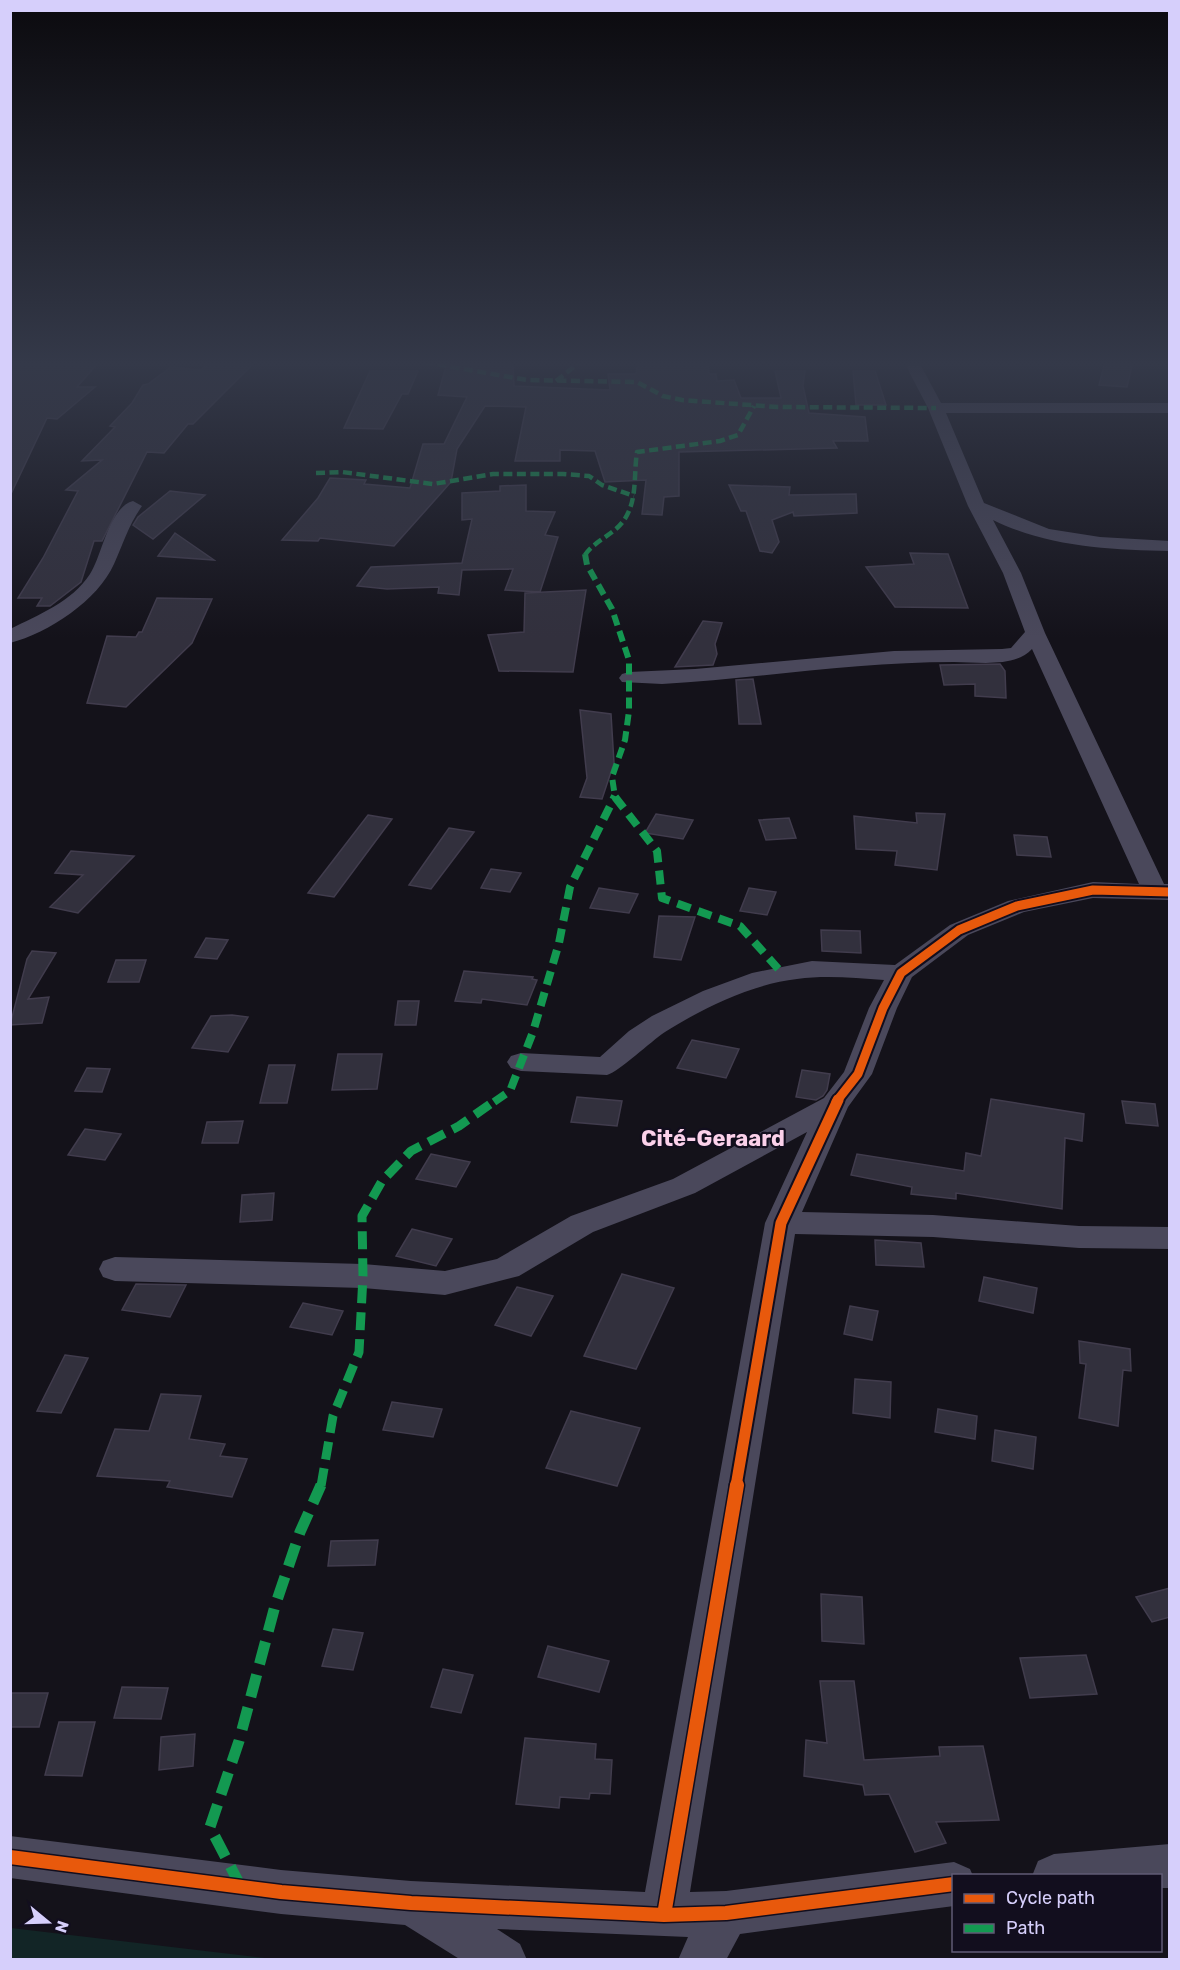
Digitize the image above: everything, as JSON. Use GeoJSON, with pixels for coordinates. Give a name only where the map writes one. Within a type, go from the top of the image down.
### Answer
{"type":"FeatureCollection","features":[{"type":"Feature","properties":{"kind":"street"},"geometry":{"type":"LineString","coordinates":[[664,1915],[782,1223],[834,1105],[858,1074],[883,1008],[901,973],[959,930],[1017,906],[1093,890],[1162,891],[1035,633],[1012,573],[977,506],[955,454]]}},
{"type":"Feature","properties":{"kind":"street"},"geometry":{"type":"LineString","coordinates":[[10,637],[55,615],[82,596],[104,566],[118,523],[133,506]]}},
{"type":"Feature","properties":{"kind":"street"},"geometry":{"type":"LineString","coordinates":[[977,506],[1031,530],[1131,545],[1170,546]]}},
{"type":"Feature","properties":{"kind":"street"},"geometry":{"type":"LineString","coordinates":[[629,678],[690,678],[895,657],[997,656],[1017,652],[1035,633]]}},
{"type":"Feature","properties":{"kind":"street"},"geometry":{"type":"LineString","coordinates":[[521,1062],[607,1066],[615,1055],[635,1038],[678,1014],[733,990],[782,974],[828,969],[901,973]]}},
{"type":"Feature","properties":{"kind":"street"},"geometry":{"type":"LineString","coordinates":[[115,1269],[363,1276],[445,1283],[507,1269],[582,1224],[684,1186],[834,1105]]}},
{"type":"Feature","properties":{"kind":"street"},"geometry":{"type":"LineString","coordinates":[[782,1223],[933,1226],[1079,1237],[1170,1238]]}},
{"type":"Feature","properties":{"kind":"street"},"geometry":{"type":"LineString","coordinates":[[10,1857],[261,1890],[411,1903],[664,1915],[726,1913],[952,1884]]}},
{"type":"Feature","properties":{"kind":"street"},"geometry":{"type":"LineString","coordinates":[[1067,1874],[1170,1866]]}},
{"type":"Feature","properties":{"kind":"street"},"geometry":{"type":"LineString","coordinates":[[411,1903],[504,1959]]}},
{"type":"Feature","properties":{"kind":"street"},"geometry":{"type":"LineString","coordinates":[[701,1959],[726,1913]]}},
{"type":"Feature","properties":{"kind":"green space"},"geometry":{"type":"Polygon","coordinates":[[[11,1928],[274,1959],[11,1959],[11,1928]]]}},
{"type":"Feature","properties":{"kind":"building"},"geometry":{"type":"Polygon","coordinates":[[[10,454],[30,454],[10,496],[10,454]]]}},
{"type":"Feature","properties":{"kind":"building"},"geometry":{"type":"Polygon","coordinates":[[[89,454],[146,454],[102,541],[94,541],[81,582],[50,606],[37,606],[42,598],[18,598],[43,558],[78,491],[66,490],[102,460],[82,461],[89,454]]]}},
{"type":"Feature","properties":{"kind":"building"},"geometry":{"type":"Polygon","coordinates":[[[420,454],[456,454],[451,482],[394,546],[320,538],[318,541],[282,540],[318,498],[330,478],[366,480],[364,484],[410,488],[420,454]]]}},
{"type":"Feature","properties":{"kind":"building"},"geometry":{"type":"Polygon","coordinates":[[[516,454],[560,454],[560,461],[515,461],[516,454]]]}},
{"type":"Feature","properties":{"kind":"building"},"geometry":{"type":"Polygon","coordinates":[[[596,454],[679,454],[679,496],[664,497],[662,515],[642,514],[646,480],[605,482],[596,454]]]}},
{"type":"Feature","properties":{"kind":"building"},"geometry":{"type":"Polygon","coordinates":[[[526,485],[526,511],[555,512],[545,535],[558,537],[540,592],[505,590],[513,569],[462,570],[459,595],[438,593],[439,587],[387,589],[357,586],[371,567],[462,563],[472,519],[462,520],[462,493],[500,491],[500,486],[526,485]]]}},
{"type":"Feature","properties":{"kind":"building"},"geometry":{"type":"Polygon","coordinates":[[[729,485],[790,487],[789,495],[856,494],[857,513],[794,516],[793,512],[772,520],[779,542],[772,553],[760,551],[746,511],[741,511],[729,485]]]}},
{"type":"Feature","properties":{"kind":"building"},"geometry":{"type":"Polygon","coordinates":[[[170,491],[205,495],[153,539],[133,525],[138,517],[170,491]]]}},
{"type":"Feature","properties":{"kind":"building"},"geometry":{"type":"Polygon","coordinates":[[[175,533],[214,560],[158,556],[175,533]]]}},
{"type":"Feature","properties":{"kind":"building"},"geometry":{"type":"Polygon","coordinates":[[[910,553],[948,554],[968,608],[895,607],[866,567],[914,564],[910,553]]]}},
{"type":"Feature","properties":{"kind":"building"},"geometry":{"type":"Polygon","coordinates":[[[586,590],[573,672],[499,671],[488,635],[524,632],[525,593],[586,590]]]}},
{"type":"Feature","properties":{"kind":"building"},"geometry":{"type":"Polygon","coordinates":[[[157,598],[212,599],[192,643],[126,707],[87,703],[107,636],[136,637],[139,632],[142,632],[157,598]]]}},
{"type":"Feature","properties":{"kind":"building"},"geometry":{"type":"Polygon","coordinates":[[[703,621],[722,623],[715,644],[717,654],[713,665],[675,667],[703,621]]]}},
{"type":"Feature","properties":{"kind":"building"},"geometry":{"type":"Polygon","coordinates":[[[1000,664],[1005,671],[1006,698],[975,696],[975,684],[944,685],[940,665],[1000,664]]]}},
{"type":"Feature","properties":{"kind":"building"},"geometry":{"type":"Polygon","coordinates":[[[753,679],[761,724],[739,724],[736,680],[753,679]]]}},
{"type":"Feature","properties":{"kind":"building"},"geometry":{"type":"Polygon","coordinates":[[[580,710],[611,714],[614,763],[602,799],[580,797],[587,778],[580,710]]]}},
{"type":"Feature","properties":{"kind":"building"},"geometry":{"type":"Polygon","coordinates":[[[916,813],[945,814],[937,870],[895,865],[897,851],[856,849],[854,816],[917,823],[916,813]]]}},
{"type":"Feature","properties":{"kind":"building"},"geometry":{"type":"Polygon","coordinates":[[[656,814],[693,820],[683,839],[645,833],[656,814]]]}},
{"type":"Feature","properties":{"kind":"building"},"geometry":{"type":"Polygon","coordinates":[[[368,815],[392,819],[334,897],[308,893],[368,815]]]}},
{"type":"Feature","properties":{"kind":"building"},"geometry":{"type":"Polygon","coordinates":[[[789,818],[796,838],[766,840],[759,820],[789,818]]]}},
{"type":"Feature","properties":{"kind":"building"},"geometry":{"type":"Polygon","coordinates":[[[449,828],[474,832],[431,889],[409,885],[449,828]]]}},
{"type":"Feature","properties":{"kind":"building"},"geometry":{"type":"Polygon","coordinates":[[[1014,835],[1047,837],[1051,857],[1017,855],[1014,835]]]}},
{"type":"Feature","properties":{"kind":"building"},"geometry":{"type":"Polygon","coordinates":[[[71,851],[134,856],[78,913],[50,907],[83,875],[55,873],[71,851]]]}},
{"type":"Feature","properties":{"kind":"building"},"geometry":{"type":"Polygon","coordinates":[[[491,869],[521,873],[510,892],[481,888],[491,869]]]}},
{"type":"Feature","properties":{"kind":"building"},"geometry":{"type":"Polygon","coordinates":[[[599,888],[638,894],[629,913],[590,908],[599,888]]]}},
{"type":"Feature","properties":{"kind":"building"},"geometry":{"type":"Polygon","coordinates":[[[749,888],[776,892],[767,915],[740,911],[749,888]]]}},
{"type":"Feature","properties":{"kind":"building"},"geometry":{"type":"Polygon","coordinates":[[[659,916],[695,917],[681,960],[654,957],[659,916]]]}},
{"type":"Feature","properties":{"kind":"building"},"geometry":{"type":"Polygon","coordinates":[[[821,930],[860,931],[861,953],[822,951],[821,930]]]}},
{"type":"Feature","properties":{"kind":"building"},"geometry":{"type":"Polygon","coordinates":[[[206,938],[228,940],[217,959],[195,957],[206,938]]]}},
{"type":"Feature","properties":{"kind":"building"},"geometry":{"type":"Polygon","coordinates":[[[32,951],[56,953],[28,999],[49,997],[42,1023],[10,1025],[27,959],[32,951]]]}},
{"type":"Feature","properties":{"kind":"building"},"geometry":{"type":"Polygon","coordinates":[[[116,960],[146,960],[139,982],[108,982],[116,960]]]}},
{"type":"Feature","properties":{"kind":"building"},"geometry":{"type":"Polygon","coordinates":[[[464,971],[533,977],[532,979],[537,980],[527,1005],[482,999],[481,1003],[455,1001],[464,971]]]}},
{"type":"Feature","properties":{"kind":"building"},"geometry":{"type":"Polygon","coordinates":[[[398,1001],[419,1001],[416,1025],[395,1025],[398,1001]]]}},
{"type":"Feature","properties":{"kind":"building"},"geometry":{"type":"Polygon","coordinates":[[[211,1016],[248,1017],[228,1052],[192,1048],[211,1016]]]}},
{"type":"Feature","properties":{"kind":"building"},"geometry":{"type":"Polygon","coordinates":[[[692,1040],[739,1049],[726,1078],[677,1068],[692,1040]]]}},
{"type":"Feature","properties":{"kind":"building"},"geometry":{"type":"Polygon","coordinates":[[[338,1054],[382,1054],[377,1089],[332,1090],[338,1054]]]}},
{"type":"Feature","properties":{"kind":"building"},"geometry":{"type":"Polygon","coordinates":[[[269,1065],[295,1065],[287,1103],[260,1103],[269,1065]]]}},
{"type":"Feature","properties":{"kind":"building"},"geometry":{"type":"Polygon","coordinates":[[[87,1068],[110,1069],[102,1092],[75,1091],[87,1068]]]}},
{"type":"Feature","properties":{"kind":"building"},"geometry":{"type":"Polygon","coordinates":[[[802,1070],[830,1074],[827,1090],[823,1096],[816,1100],[796,1097],[802,1070]]]}},
{"type":"Feature","properties":{"kind":"building"},"geometry":{"type":"Polygon","coordinates":[[[577,1097],[622,1101],[617,1126],[571,1122],[577,1097]]]}},
{"type":"Feature","properties":{"kind":"building"},"geometry":{"type":"Polygon","coordinates":[[[991,1099],[1084,1114],[1082,1141],[1065,1138],[1062,1209],[956,1193],[956,1199],[911,1194],[912,1187],[851,1175],[857,1154],[964,1171],[966,1153],[981,1156],[991,1099]]]}},
{"type":"Feature","properties":{"kind":"building"},"geometry":{"type":"Polygon","coordinates":[[[1122,1101],[1155,1104],[1158,1126],[1126,1123],[1122,1101]]]}},
{"type":"Feature","properties":{"kind":"building"},"geometry":{"type":"Polygon","coordinates":[[[243,1121],[238,1143],[202,1143],[207,1122],[243,1121]]]}},
{"type":"Feature","properties":{"kind":"building"},"geometry":{"type":"Polygon","coordinates":[[[85,1129],[121,1134],[105,1160],[68,1155],[85,1129]]]}},
{"type":"Feature","properties":{"kind":"building"},"geometry":{"type":"Polygon","coordinates":[[[431,1154],[470,1162],[456,1187],[416,1179],[431,1154]]]}},
{"type":"Feature","properties":{"kind":"building"},"geometry":{"type":"Polygon","coordinates":[[[274,1193],[272,1220],[240,1222],[242,1195],[274,1193]]]}},
{"type":"Feature","properties":{"kind":"building"},"geometry":{"type":"Polygon","coordinates":[[[412,1229],[452,1239],[436,1266],[396,1256],[412,1229]]]}},
{"type":"Feature","properties":{"kind":"building"},"geometry":{"type":"Polygon","coordinates":[[[875,1240],[921,1243],[924,1267],[876,1265],[875,1240]]]}},
{"type":"Feature","properties":{"kind":"building"},"geometry":{"type":"Polygon","coordinates":[[[622,1274],[674,1288],[636,1369],[584,1356],[622,1274]]]}},
{"type":"Feature","properties":{"kind":"building"},"geometry":{"type":"Polygon","coordinates":[[[984,1277],[1037,1288],[1033,1313],[979,1301],[984,1277]]]}},
{"type":"Feature","properties":{"kind":"building"},"geometry":{"type":"Polygon","coordinates":[[[136,1284],[186,1285],[170,1317],[122,1310],[136,1284]]]}},
{"type":"Feature","properties":{"kind":"building"},"geometry":{"type":"Polygon","coordinates":[[[517,1287],[553,1296],[531,1336],[495,1325],[517,1287]]]}},
{"type":"Feature","properties":{"kind":"building"},"geometry":{"type":"Polygon","coordinates":[[[303,1303],[343,1311],[332,1335],[290,1327],[303,1303]]]}},
{"type":"Feature","properties":{"kind":"building"},"geometry":{"type":"Polygon","coordinates":[[[850,1306],[878,1311],[872,1340],[844,1334],[850,1306]]]}},
{"type":"Feature","properties":{"kind":"building"},"geometry":{"type":"Polygon","coordinates":[[[1079,1341],[1130,1349],[1131,1371],[1123,1370],[1118,1426],[1079,1418],[1086,1364],[1080,1363],[1079,1341]]]}},
{"type":"Feature","properties":{"kind":"building"},"geometry":{"type":"Polygon","coordinates":[[[65,1355],[88,1358],[61,1413],[37,1411],[65,1355]]]}},
{"type":"Feature","properties":{"kind":"building"},"geometry":{"type":"Polygon","coordinates":[[[855,1379],[891,1382],[890,1418],[853,1413],[855,1379]]]}},
{"type":"Feature","properties":{"kind":"building"},"geometry":{"type":"Polygon","coordinates":[[[161,1394],[201,1396],[189,1439],[225,1444],[220,1456],[247,1459],[232,1497],[167,1487],[170,1481],[97,1476],[115,1429],[149,1431],[161,1394]]]}},
{"type":"Feature","properties":{"kind":"building"},"geometry":{"type":"Polygon","coordinates":[[[392,1402],[442,1409],[433,1437],[383,1430],[392,1402]]]}},
{"type":"Feature","properties":{"kind":"building"},"geometry":{"type":"Polygon","coordinates":[[[938,1409],[977,1416],[975,1439],[935,1432],[938,1409]]]}},
{"type":"Feature","properties":{"kind":"building"},"geometry":{"type":"Polygon","coordinates":[[[571,1411],[640,1428],[617,1486],[546,1468],[571,1411]]]}},
{"type":"Feature","properties":{"kind":"building"},"geometry":{"type":"Polygon","coordinates":[[[995,1430],[1036,1437],[1033,1469],[992,1461],[995,1430]]]}},
{"type":"Feature","properties":{"kind":"building"},"geometry":{"type":"Polygon","coordinates":[[[378,1540],[375,1565],[328,1566],[331,1541],[378,1540]]]}},
{"type":"Feature","properties":{"kind":"building"},"geometry":{"type":"Polygon","coordinates":[[[1170,1588],[1170,1617],[1152,1622],[1136,1597],[1170,1588]]]}},
{"type":"Feature","properties":{"kind":"building"},"geometry":{"type":"Polygon","coordinates":[[[821,1594],[862,1597],[864,1644],[822,1641],[821,1594]]]}},
{"type":"Feature","properties":{"kind":"building"},"geometry":{"type":"Polygon","coordinates":[[[333,1629],[363,1633],[353,1670],[322,1666],[333,1629]]]}},
{"type":"Feature","properties":{"kind":"building"},"geometry":{"type":"Polygon","coordinates":[[[548,1646],[609,1661],[599,1692],[538,1677],[548,1646]]]}},
{"type":"Feature","properties":{"kind":"building"},"geometry":{"type":"Polygon","coordinates":[[[1086,1655],[1097,1694],[1030,1698],[1020,1658],[1086,1655]]]}},
{"type":"Feature","properties":{"kind":"building"},"geometry":{"type":"Polygon","coordinates":[[[443,1669],[473,1675],[461,1713],[431,1707],[443,1669]]]}},
{"type":"Feature","properties":{"kind":"building"},"geometry":{"type":"Polygon","coordinates":[[[820,1681],[854,1681],[864,1760],[940,1756],[939,1747],[983,1746],[999,1820],[936,1822],[946,1843],[915,1852],[889,1794],[865,1795],[863,1785],[804,1776],[806,1740],[827,1743],[820,1681]]]}},
{"type":"Feature","properties":{"kind":"building"},"geometry":{"type":"Polygon","coordinates":[[[122,1687],[168,1688],[161,1719],[114,1718],[122,1687]]]}},
{"type":"Feature","properties":{"kind":"building"},"geometry":{"type":"Polygon","coordinates":[[[10,1693],[48,1693],[39,1727],[10,1727],[10,1693]]]}},
{"type":"Feature","properties":{"kind":"building"},"geometry":{"type":"Polygon","coordinates":[[[59,1722],[95,1722],[82,1776],[45,1775],[59,1722]]]}},
{"type":"Feature","properties":{"kind":"building"},"geometry":{"type":"Polygon","coordinates":[[[195,1734],[193,1766],[159,1770],[161,1737],[195,1734]]]}},
{"type":"Feature","properties":{"kind":"building"},"geometry":{"type":"Polygon","coordinates":[[[525,1738],[596,1744],[595,1759],[612,1760],[610,1794],[590,1793],[589,1799],[560,1797],[559,1808],[516,1804],[525,1738]]]}},
{"type":"Feature","properties":{"kind":"marked path"},"geometry":{"type":"LineString","coordinates":[[241,1887],[210,1827],[239,1741],[275,1606],[300,1532],[322,1483],[333,1416],[359,1352],[363,1276],[362,1216],[382,1181],[411,1151],[459,1126],[510,1091],[533,1032],[559,943],[570,887],[615,797],[612,777],[625,740],[629,711],[629,660],[612,609],[587,565],[585,554],[620,525],[629,513],[632,505],[637,454]]}},
{"type":"Feature","properties":{"kind":"marked path"},"geometry":{"type":"LineString","coordinates":[[316,473],[342,472],[411,483],[433,484],[493,474],[563,474],[589,476],[602,485],[634,496]]}},
{"type":"Feature","properties":{"kind":"marked path"},"geometry":{"type":"LineString","coordinates":[[615,797],[657,851],[662,898],[740,926],[782,973]]}},
{"type":"Feature","properties":{"kind":"cycle path"},"geometry":{"type":"LineString","coordinates":[[664,1915],[781,1223],[834,1105],[858,1074],[883,1008],[901,973],[959,930],[1017,906],[1093,890],[1170,892]]}},
{"type":"Feature","properties":{"kind":"cycle path"},"geometry":{"type":"LineString","coordinates":[[10,1857],[281,1892],[411,1903],[664,1915],[726,1913],[952,1884]]}},
{"type":"Feature","properties":{"kind":"district","name":"Cité-Geraard"},"geometry":{"type":"Point","coordinates":[713,1138]}}]}
